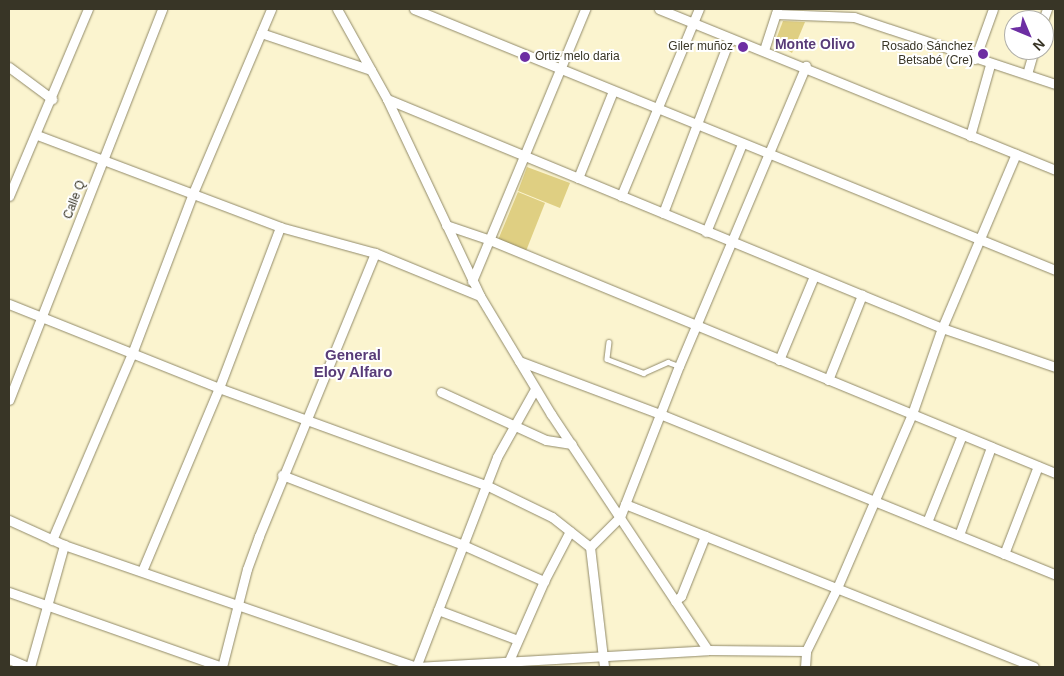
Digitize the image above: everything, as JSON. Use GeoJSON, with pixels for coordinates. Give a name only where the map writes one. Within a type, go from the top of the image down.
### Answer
{"type":"FeatureCollection","features":[{"type":"Feature","properties":{"kind":"street"},"geometry":{"type":"LineString","coordinates":[[9,196],[52,99],[88,9]]}},
{"type":"Feature","properties":{"kind":"street","name":"Calle Q"},"geometry":{"type":"LineString","coordinates":[[9,400],[162,9]]}},
{"type":"Feature","properties":{"kind":"street"},"geometry":{"type":"LineString","coordinates":[[52,540],[133,351],[193,193],[271,9]]}},
{"type":"Feature","properties":{"kind":"street"},"geometry":{"type":"LineString","coordinates":[[337,9],[387,100],[480,296],[535,389],[708,650]]}},
{"type":"Feature","properties":{"kind":"street"},"geometry":{"type":"LineString","coordinates":[[414,9],[657,110],[696,124],[1055,270]]}},
{"type":"Feature","properties":{"kind":"street"},"geometry":{"type":"LineString","coordinates":[[472,281],[585,9]]}},
{"type":"Feature","properties":{"kind":"street"},"geometry":{"type":"LineString","coordinates":[[659,9],[806,66],[1055,170]]}},
{"type":"Feature","properties":{"kind":"street"},"geometry":{"type":"LineString","coordinates":[[621,196],[699,9]]}},
{"type":"Feature","properties":{"kind":"street"},"geometry":{"type":"LineString","coordinates":[[975,59],[992,9]]}},
{"type":"Feature","properties":{"kind":"street"},"geometry":{"type":"LineString","coordinates":[[764,50],[777,12],[854,16],[990,65],[1027,74],[1055,84]]}},
{"type":"Feature","properties":{"kind":"street"},"geometry":{"type":"LineString","coordinates":[[261,33],[371,70]]}},
{"type":"Feature","properties":{"kind":"street"},"geometry":{"type":"LineString","coordinates":[[663,214],[730,38]]}},
{"type":"Feature","properties":{"kind":"street"},"geometry":{"type":"LineString","coordinates":[[1027,74],[1031,60]]}},
{"type":"Feature","properties":{"kind":"street"},"geometry":{"type":"LineString","coordinates":[[970,136],[990,65]]}},
{"type":"Feature","properties":{"kind":"street"},"geometry":{"type":"LineString","coordinates":[[590,547],[620,517],[660,414],[806,66]]}},
{"type":"Feature","properties":{"kind":"street"},"geometry":{"type":"LineString","coordinates":[[9,67],[52,99]]}},
{"type":"Feature","properties":{"kind":"street"},"geometry":{"type":"LineString","coordinates":[[578,178],[613,91]]}},
{"type":"Feature","properties":{"kind":"street"},"geometry":{"type":"LineString","coordinates":[[387,100],[942,328],[1055,367]]}},
{"type":"Feature","properties":{"kind":"street"},"geometry":{"type":"LineString","coordinates":[[36,135],[280,226],[375,253],[480,296]]}},
{"type":"Feature","properties":{"kind":"street"},"geometry":{"type":"LineString","coordinates":[[706,232],[742,144]]}},
{"type":"Feature","properties":{"kind":"street"},"geometry":{"type":"LineString","coordinates":[[805,667],[806,651],[838,588],[912,414],[942,328],[1016,154]]}},
{"type":"Feature","properties":{"kind":"street"},"geometry":{"type":"LineString","coordinates":[[446,225],[490,240],[1055,473]]}},
{"type":"Feature","properties":{"kind":"street"},"geometry":{"type":"LineString","coordinates":[[142,571],[219,388],[280,226]]}},
{"type":"Feature","properties":{"kind":"street"},"geometry":{"type":"LineString","coordinates":[[9,592],[47,608],[222,667],[247,569],[282,475],[375,253]]}},
{"type":"Feature","properties":{"kind":"street"},"geometry":{"type":"LineString","coordinates":[[779,360],[814,276]]}},
{"type":"Feature","properties":{"kind":"street"},"geometry":{"type":"LineString","coordinates":[[828,380],[862,295]]}},
{"type":"Feature","properties":{"kind":"street"},"geometry":{"type":"LineString","coordinates":[[9,304],[133,351],[219,388],[307,417],[486,485],[552,518],[590,547],[604,667]]}},
{"type":"Feature","properties":{"kind":"street"},"geometry":{"type":"LineString","coordinates":[[519,361],[660,414],[1055,574]]}},
{"type":"Feature","properties":{"kind":"street"},"geometry":{"type":"LineString","coordinates":[[416,667],[486,485],[513,425],[535,389]]}},
{"type":"Feature","properties":{"kind":"street"},"geometry":{"type":"LineString","coordinates":[[441,392],[546,440],[572,444]]}},
{"type":"Feature","properties":{"kind":"street"},"geometry":{"type":"LineString","coordinates":[[927,522],[962,435]]}},
{"type":"Feature","properties":{"kind":"street"},"geometry":{"type":"LineString","coordinates":[[959,535],[991,447]]}},
{"type":"Feature","properties":{"kind":"street"},"geometry":{"type":"LineString","coordinates":[[1004,554],[1038,466]]}},
{"type":"Feature","properties":{"kind":"street"},"geometry":{"type":"LineString","coordinates":[[282,475],[463,545],[544,581]]}},
{"type":"Feature","properties":{"kind":"street"},"geometry":{"type":"LineString","coordinates":[[625,504],[1034,667]]}},
{"type":"Feature","properties":{"kind":"street"},"geometry":{"type":"LineString","coordinates":[[9,520],[64,545],[416,667],[708,650],[806,651]]}},
{"type":"Feature","properties":{"kind":"street"},"geometry":{"type":"LineString","coordinates":[[508,663],[544,581],[570,531]]}},
{"type":"Feature","properties":{"kind":"street"},"geometry":{"type":"LineString","coordinates":[[675,601],[681,596],[705,536]]}},
{"type":"Feature","properties":{"kind":"street"},"geometry":{"type":"LineString","coordinates":[[9,659],[29,667],[64,545]]}},
{"type":"Feature","properties":{"kind":"street"},"geometry":{"type":"LineString","coordinates":[[438,610],[518,640]]}},
{"type":"Feature","properties":{"kind":"lane"},"geometry":{"type":"LineString","coordinates":[[609,342],[607,359],[643,373],[668,362],[680,366]]}},
{"type":"Feature","properties":{"kind":"shaded area"},"geometry":{"type":"Polygon","coordinates":[[[783,21],[805,22],[792,53],[775,42],[783,21]]]}},
{"type":"Feature","properties":{"kind":"shaded area"},"geometry":{"type":"Polygon","coordinates":[[[527,167],[570,183],[560,208],[518,191],[527,167]]]}},
{"type":"Feature","properties":{"kind":"shaded area"},"geometry":{"type":"Polygon","coordinates":[[[518,192],[545,203],[526,251],[498,240],[518,192]]]}},
{"type":"Feature","properties":{"kind":"place","name":"Giler muñoz"},"geometry":{"type":"Point","coordinates":[743,47]}},
{"type":"Feature","properties":{"kind":"place","name":"Rosado Sánchez Betsabé (Cre)"},"geometry":{"type":"Point","coordinates":[983,54]}},
{"type":"Feature","properties":{"kind":"place","name":"Ortiz melo daria"},"geometry":{"type":"Point","coordinates":[525,57]}},
{"type":"Feature","properties":{"kind":"district","name":"Monte Olivo"},"geometry":{"type":"Point","coordinates":[815,44]}},
{"type":"Feature","properties":{"kind":"district","name":"General Eloy Alfaro"},"geometry":{"type":"Point","coordinates":[353,362]}}]}
